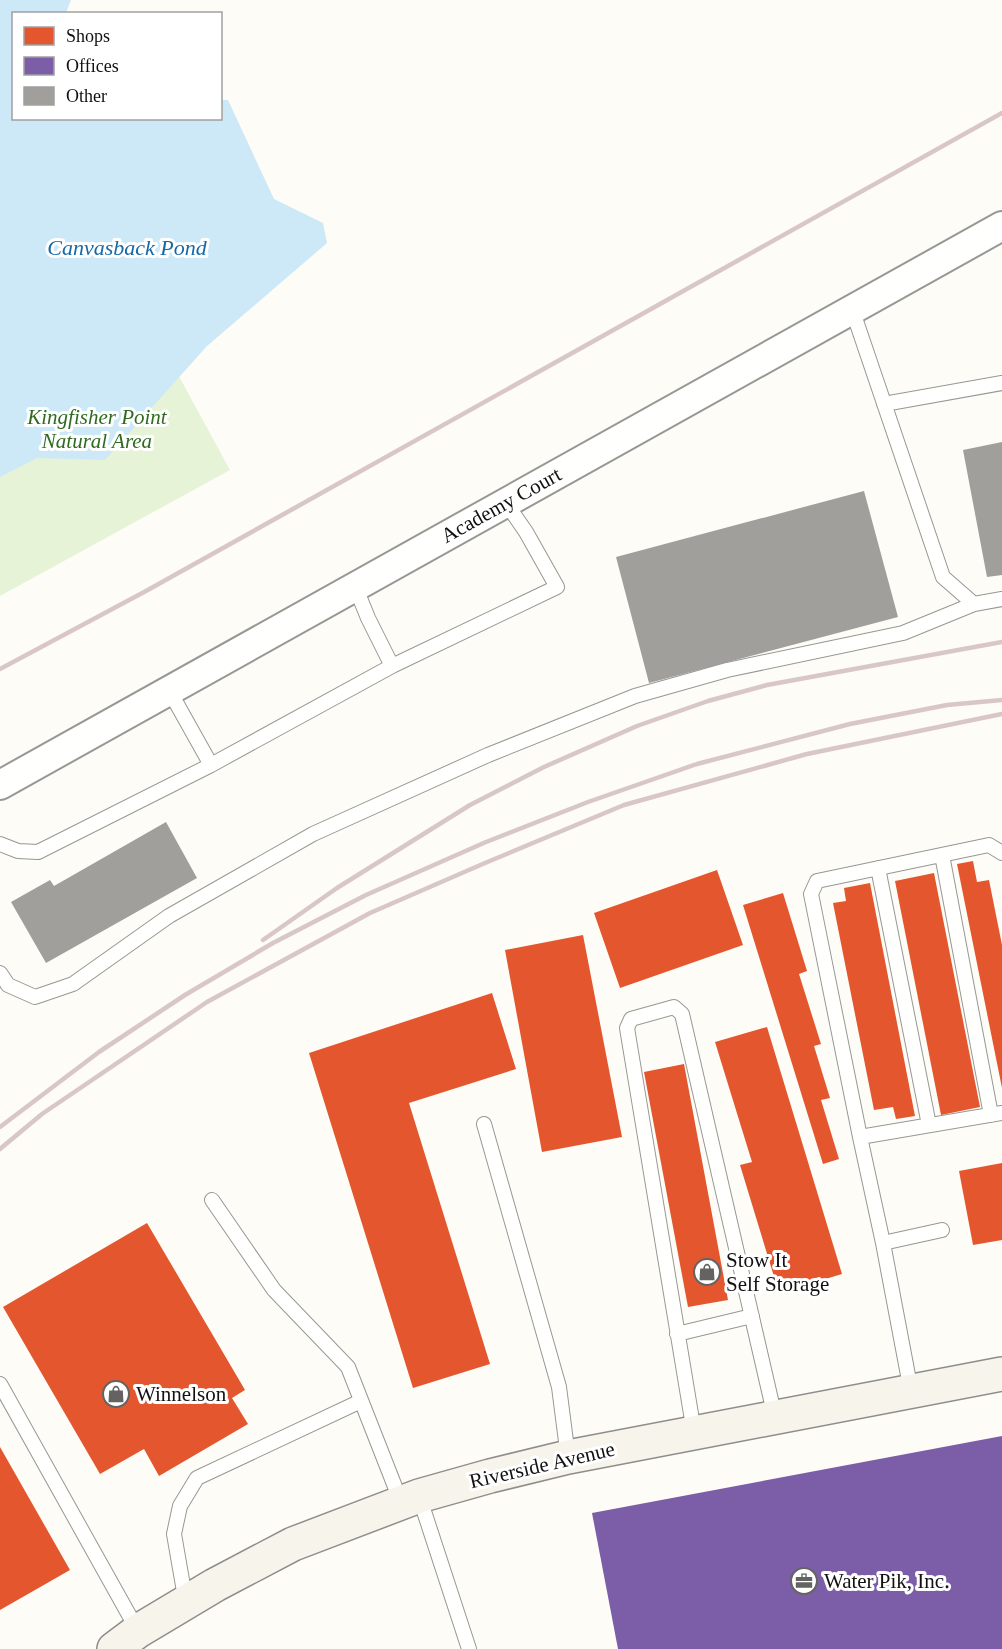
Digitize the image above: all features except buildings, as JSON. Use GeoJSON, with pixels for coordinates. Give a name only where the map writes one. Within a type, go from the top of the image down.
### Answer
{"type":"FeatureCollection","features":[{"type":"Feature","properties":{"kind":"main road","name":"Riverside Avenue"},"geometry":{"type":"LineString","coordinates":[[126,1640],[215,1585],[293,1544],[410,1500],[568,1456],[1002,1374]]}},
{"type":"Feature","properties":{"kind":"street","name":"Academy Court"},"geometry":{"type":"LineString","coordinates":[[0,785],[1002,226]]}},
{"type":"Feature","properties":{"kind":"lane"},"geometry":{"type":"LineString","coordinates":[[852,309],[943,577],[974,604]]}},
{"type":"Feature","properties":{"kind":"lane"},"geometry":{"type":"LineString","coordinates":[[884,404],[1002,383]]}},
{"type":"Feature","properties":{"kind":"lane"},"geometry":{"type":"LineString","coordinates":[[0,844],[18,851],[38,852],[211,765],[392,666],[557,587],[526,532],[506,503]]}},
{"type":"Feature","properties":{"kind":"lane"},"geometry":{"type":"LineString","coordinates":[[355,586],[392,666]]}},
{"type":"Feature","properties":{"kind":"lane"},"geometry":{"type":"LineString","coordinates":[[0,973],[8,985],[35,997],[73,984],[170,916],[313,834],[488,756],[635,696],[728,670],[903,633],[974,604],[1002,599]]}},
{"type":"Feature","properties":{"kind":"lane"},"geometry":{"type":"LineString","coordinates":[[169,690],[211,765]]}},
{"type":"Feature","properties":{"kind":"lane"},"geometry":{"type":"LineString","coordinates":[[911,1391],[811,894],[817,881],[989,845],[1002,853]]}},
{"type":"Feature","properties":{"kind":"lane"},"geometry":{"type":"LineString","coordinates":[[860,1137],[996,1114],[942,855]]}},
{"type":"Feature","properties":{"kind":"lane"},"geometry":{"type":"LineString","coordinates":[[878,868],[929,1125]]}},
{"type":"Feature","properties":{"kind":"lane"},"geometry":{"type":"LineString","coordinates":[[694,1432],[627,1028],[631,1019],[674,1006],[682,1014],[775,1417]]}},
{"type":"Feature","properties":{"kind":"lane"},"geometry":{"type":"LineString","coordinates":[[484,1124],[559,1387],[568,1456]]}},
{"type":"Feature","properties":{"kind":"lane"},"geometry":{"type":"LineString","coordinates":[[212,1200],[274,1290],[348,1367],[361,1401],[410,1500],[469,1649]]}},
{"type":"Feature","properties":{"kind":"lane"},"geometry":{"type":"LineString","coordinates":[[883,1243],[942,1230]]}},
{"type":"Feature","properties":{"kind":"lane"},"geometry":{"type":"LineString","coordinates":[[677,1334],[752,1316]]}},
{"type":"Feature","properties":{"kind":"lane"},"geometry":{"type":"LineString","coordinates":[[0,1384],[126,1640]]}},
{"type":"Feature","properties":{"kind":"lane"},"geometry":{"type":"LineString","coordinates":[[186,1603],[174,1534],[180,1506],[197,1478],[361,1401]]}},
{"type":"Feature","properties":{"kind":"green space","name":"Kingfisher Point Natural Area"},"geometry":{"type":"Polygon","coordinates":[[[0,0],[11,0],[12,120],[40,120],[230,470],[0,596],[0,0]]]}},
{"type":"Feature","properties":{"kind":"water","name":"Canvasback Pond"},"geometry":{"type":"Polygon","coordinates":[[[0,0],[71,0],[66,12],[12,12],[12,120],[222,120],[222,100],[228,100],[274,199],[323,223],[327,243],[207,346],[105,460],[37,458],[0,477],[0,0]]]}},
{"type":"Feature","properties":{"kind":"railway"},"geometry":{"type":"LineString","coordinates":[[0,669],[146,591],[1002,113]]}},
{"type":"Feature","properties":{"kind":"railway"},"geometry":{"type":"LineString","coordinates":[[263,940],[337,888],[470,805],[544,767],[637,726],[708,701],[767,685],[1002,642]]}},
{"type":"Feature","properties":{"kind":"railway"},"geometry":{"type":"LineString","coordinates":[[0,1127],[99,1052],[185,995],[273,943],[366,895],[486,842],[588,802],[697,764],[850,724],[947,705],[1002,700]]}},
{"type":"Feature","properties":{"kind":"railway"},"geometry":{"type":"LineString","coordinates":[[0,1149],[42,1114],[207,1002],[370,913],[485,863],[624,805],[807,754],[1002,714]]}},
{"type":"Feature","properties":{"kind":"place","name":"Stow It Self Storage"},"geometry":{"type":"Point","coordinates":[707,1272]}},
{"type":"Feature","properties":{"kind":"place","name":"Winnelson"},"geometry":{"type":"Point","coordinates":[116,1394]}},
{"type":"Feature","properties":{"kind":"place","name":"Water Pik, Inc."},"geometry":{"type":"Point","coordinates":[804,1581]}}]}
